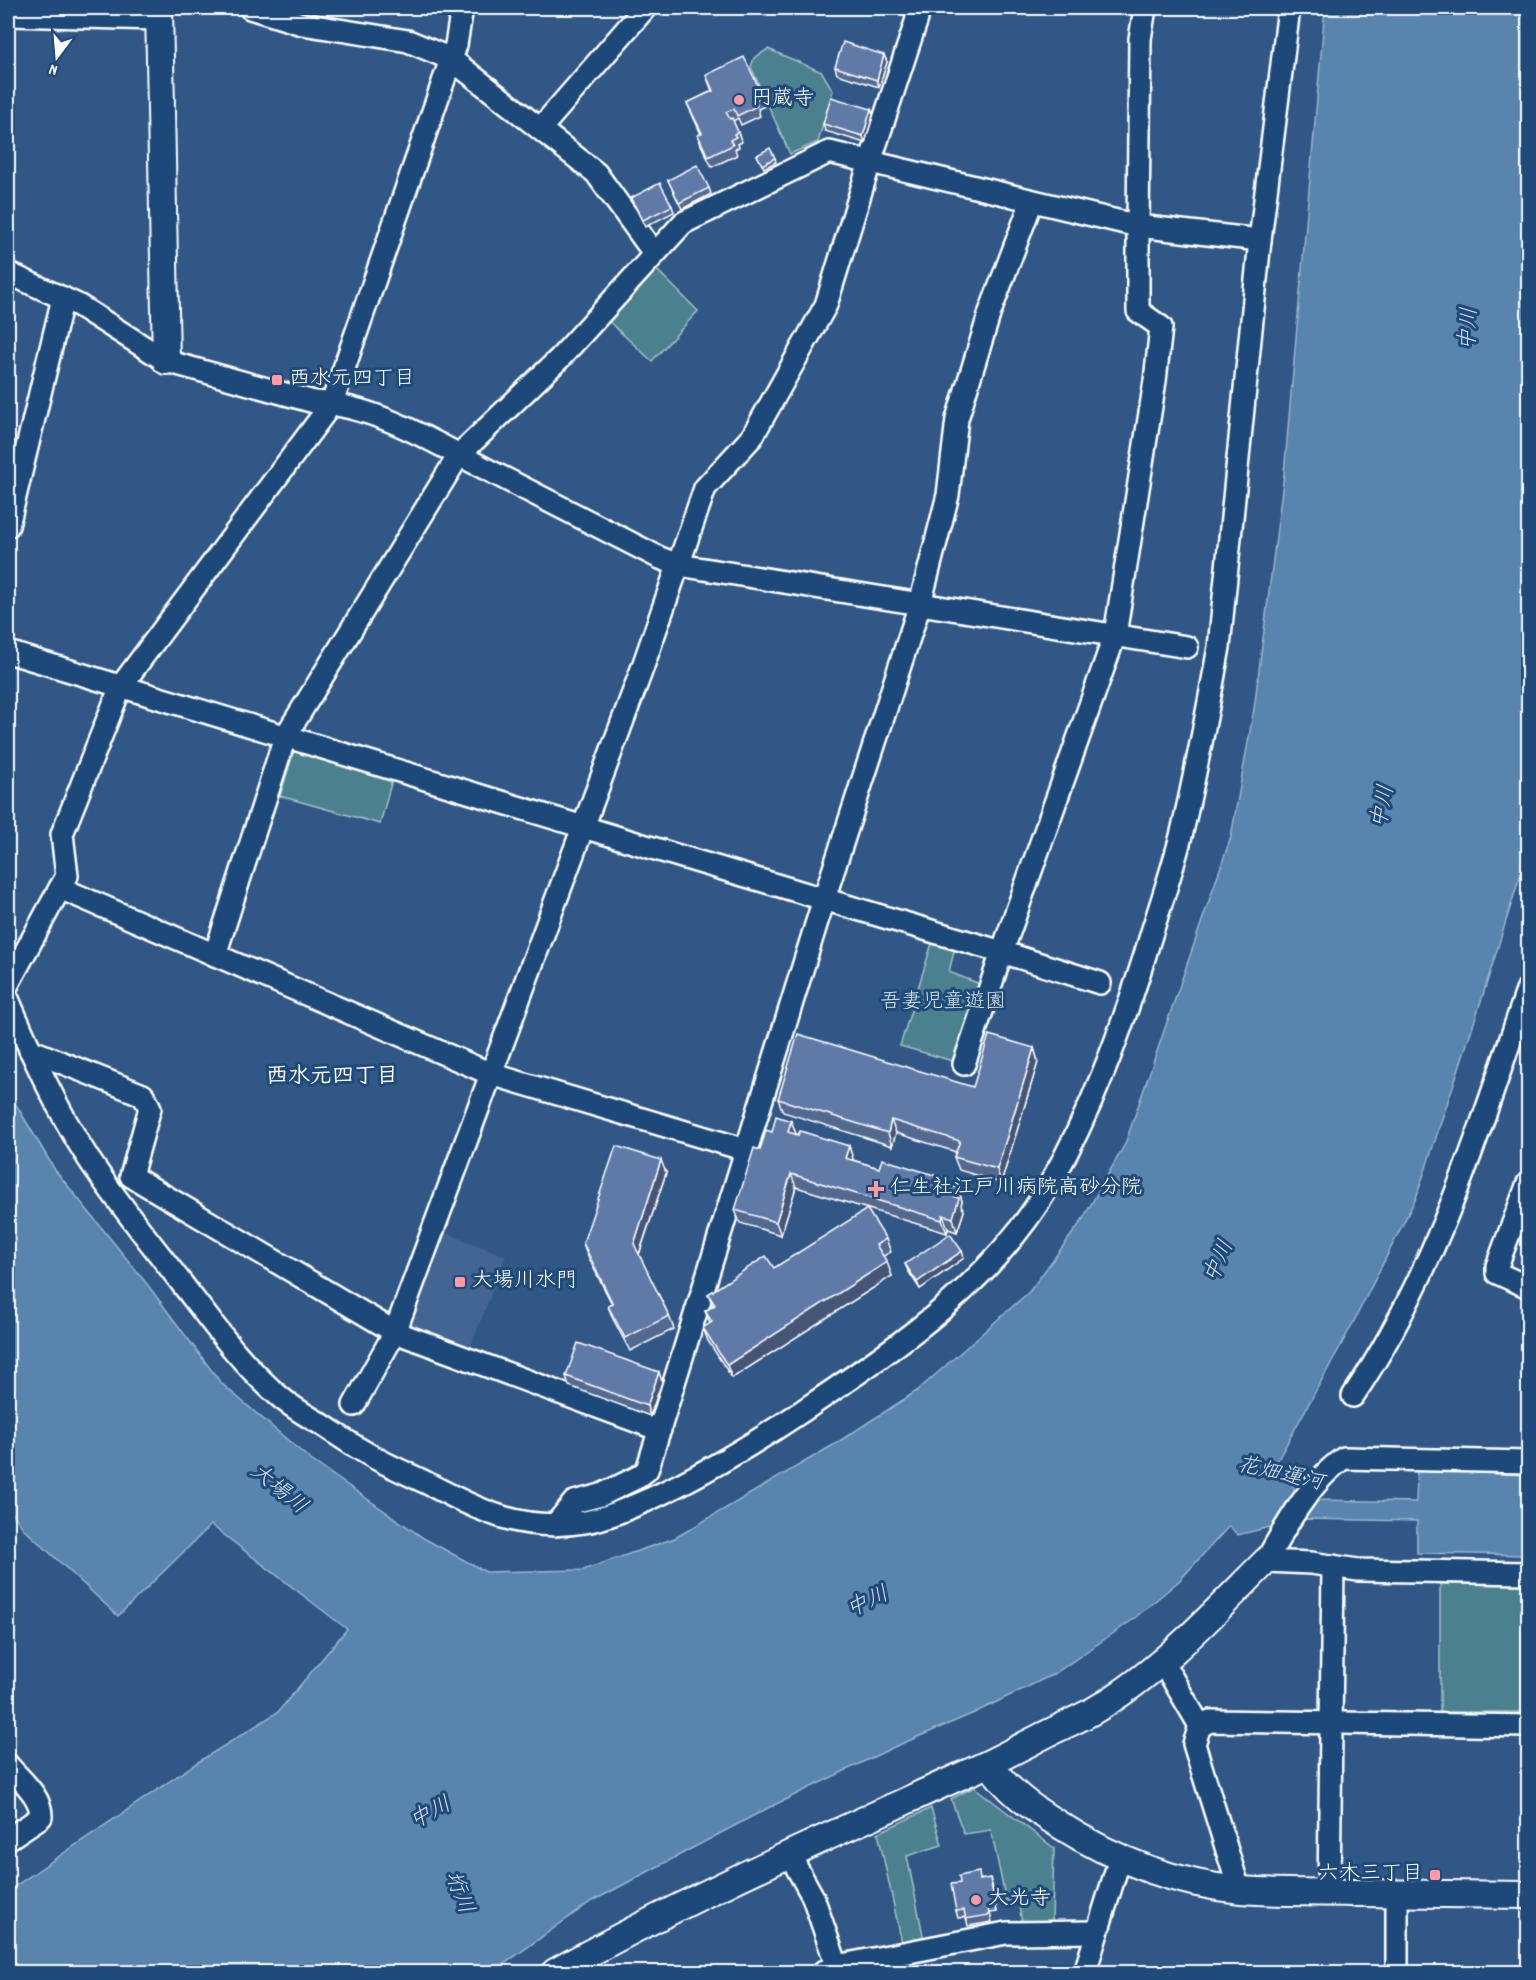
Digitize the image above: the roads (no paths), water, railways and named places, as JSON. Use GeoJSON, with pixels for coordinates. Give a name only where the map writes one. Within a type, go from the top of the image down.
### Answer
{"type":"FeatureCollection","features":[{"type":"Feature","properties":{"kind":"street"},"geometry":{"type":"LineString","coordinates":[[250,8],[302,24],[408,41],[451,59],[596,173],[654,253]]}},
{"type":"Feature","properties":{"kind":"street"},"geometry":{"type":"LineString","coordinates":[[8,984],[67,876],[62,834],[121,686],[332,403],[456,45],[462,8]]}},
{"type":"Feature","properties":{"kind":"street"},"geometry":{"type":"LineString","coordinates":[[540,129],[645,8]]}},
{"type":"Feature","properties":{"kind":"street"},"geometry":{"type":"LineString","coordinates":[[354,1405],[395,1332],[679,565],[705,488],[752,437],[826,305],[917,19],[916,8]]}},
{"type":"Feature","properties":{"kind":"street"},"geometry":{"type":"LineString","coordinates":[[964,1064],[1115,635],[1155,381],[1161,327],[1138,311],[1140,39],[1145,8]]}},
{"type":"Feature","properties":{"kind":"street"},"geometry":{"type":"LineString","coordinates":[[8,999],[30,1050],[88,1158],[132,1219],[247,1366],[285,1401],[366,1453],[491,1515],[519,1522],[555,1525],[585,1522],[612,1515],[658,1495],[740,1451],[835,1389],[926,1324],[967,1289],[989,1266],[1029,1217],[1049,1185],[1109,1060],[1133,994],[1180,837],[1208,714],[1219,647],[1260,240],[1289,8]]}},
{"type":"Feature","properties":{"kind":"street"},"geometry":{"type":"LineString","coordinates":[[8,15],[160,11],[166,361]]}},
{"type":"Feature","properties":{"kind":"street"},"geometry":{"type":"LineString","coordinates":[[215,955],[285,737],[459,455],[560,358],[682,223],[829,152],[1138,226],[1260,240]]}},
{"type":"Feature","properties":{"kind":"street"},"geometry":{"type":"LineString","coordinates":[[555,1525],[574,1502],[601,1494],[638,1477],[647,1470],[824,899],[920,604],[948,495],[957,419],[990,312],[1032,201]]}},
{"type":"Feature","properties":{"kind":"street"},"geometry":{"type":"LineString","coordinates":[[8,273],[78,305],[166,361],[314,402],[332,403],[369,412],[459,455],[660,558],[679,565],[1187,647]]}},
{"type":"Feature","properties":{"kind":"street"},"geometry":{"type":"LineString","coordinates":[[8,526],[63,298]]}},
{"type":"Feature","properties":{"kind":"street"},"geometry":{"type":"LineString","coordinates":[[8,652],[1100,983]]}},
{"type":"Feature","properties":{"kind":"street"},"geometry":{"type":"LineString","coordinates":[[60,888],[491,1074],[746,1150]]}},
{"type":"Feature","properties":{"kind":"street"},"geometry":{"type":"LineString","coordinates":[[1353,1396],[1375,1363],[1440,1233],[1466,1167],[1528,988]]}},
{"type":"Feature","properties":{"kind":"street"},"geometry":{"type":"LineString","coordinates":[[30,1050],[143,1095],[150,1108],[131,1176],[395,1332],[660,1430]]}},
{"type":"Feature","properties":{"kind":"street"},"geometry":{"type":"LineString","coordinates":[[1528,1183],[1497,1266],[1497,1274],[1528,1287]]}},
{"type":"Feature","properties":{"kind":"street"},"geometry":{"type":"LineString","coordinates":[[555,1972],[748,1872],[965,1773],[990,1764],[1015,1749],[1093,1711],[1162,1661],[1266,1561],[1282,1533],[1313,1489],[1332,1466],[1344,1458],[1528,1462]]}},
{"type":"Feature","properties":{"kind":"street"},"geometry":{"type":"LineString","coordinates":[[1266,1561],[1358,1570],[1528,1573]]}},
{"type":"Feature","properties":{"kind":"street"},"geometry":{"type":"LineString","coordinates":[[1329,1893],[1333,1566]]}},
{"type":"Feature","properties":{"kind":"street"},"geometry":{"type":"LineString","coordinates":[[1162,1661],[1200,1726]]}},
{"type":"Feature","properties":{"kind":"street"},"geometry":{"type":"LineString","coordinates":[[1239,1889],[1194,1744],[1200,1726],[1210,1721],[1528,1726]]}},
{"type":"Feature","properties":{"kind":"street"},"geometry":{"type":"LineString","coordinates":[[990,1764],[1000,1780],[1045,1817],[1092,1845],[1120,1858],[1175,1877],[1239,1889],[1329,1893],[1528,1895]]}},
{"type":"Feature","properties":{"kind":"street"},"geometry":{"type":"LineString","coordinates":[[8,1765],[39,1802],[41,1810],[40,1817],[8,1839]]}},
{"type":"Feature","properties":{"kind":"street"},"geometry":{"type":"LineString","coordinates":[[789,1854],[813,1897],[833,1970],[1006,1933],[1097,1932]]}},
{"type":"Feature","properties":{"kind":"street"},"geometry":{"type":"LineString","coordinates":[[1085,1972],[1120,1858]]}},
{"type":"Feature","properties":{"kind":"street"},"geometry":{"type":"LineString","coordinates":[[1397,1893],[1397,1972]]}},
{"type":"Feature","properties":{"kind":"water"},"geometry":{"type":"Polygon","coordinates":[[[1325,8],[1528,8],[1528,850],[1416,1198],[1352,1325],[1274,1467],[1291,1480],[1296,1493],[1317,1500],[1416,1502],[1417,1470],[1492,1471],[1492,1474],[1528,1475],[1528,1555],[1417,1553],[1417,1521],[1302,1519],[1238,1535],[1229,1526],[1179,1581],[1131,1621],[1054,1674],[768,1808],[589,1903],[493,1972],[8,1972],[8,1891],[195,1764],[278,1712],[347,1629],[211,1525],[118,1616],[23,1528],[8,1507],[8,1091],[55,1170],[147,1284],[221,1383],[311,1460],[425,1539],[486,1572],[583,1570],[675,1538],[835,1444],[917,1391],[1029,1292],[1081,1222],[1125,1144],[1231,837],[1254,709],[1284,474],[1325,8]]]}},
{"type":"Feature","properties":{"kind":"place","name":"円蔵寺"},"geometry":{"type":"Point","coordinates":[739,100]}},
{"type":"Feature","properties":{"kind":"place","name":"西水元四丁目"},"geometry":{"type":"Point","coordinates":[277,380]}},
{"type":"Feature","properties":{"kind":"place","name":"仁生社江戸川病院高砂分院"},"geometry":{"type":"Point","coordinates":[876,1189]}},
{"type":"Feature","properties":{"kind":"place","name":"大場川水門"},"geometry":{"type":"Point","coordinates":[460,1282]}},
{"type":"Feature","properties":{"kind":"place","name":"六木三丁目"},"geometry":{"type":"Point","coordinates":[1435,1875]}},
{"type":"Feature","properties":{"kind":"place","name":"大光寺"},"geometry":{"type":"Point","coordinates":[976,1900]}},
{"type":"Feature","properties":{"kind":"district","name":"西水元四丁目"},"geometry":{"type":"Point","coordinates":[332,1077]}},
{"type":"Feature","properties":{"kind":"water label","name":"中川"},"geometry":{"type":"Point","coordinates":[1470,329]}},
{"type":"Feature","properties":{"kind":"water label","name":"中川"},"geometry":{"type":"Point","coordinates":[1384,807]}},
{"type":"Feature","properties":{"kind":"water label","name":"中川"},"geometry":{"type":"Point","coordinates":[1220,1262]}},
{"type":"Feature","properties":{"kind":"water label","name":"花畑運河"},"geometry":{"type":"Point","coordinates":[1280,1475]}},
{"type":"Feature","properties":{"kind":"water label","name":"大場川"},"geometry":{"type":"Point","coordinates":[278,1490]}},
{"type":"Feature","properties":{"kind":"water label","name":"中川"},"geometry":{"type":"Point","coordinates":[868,1603]}},
{"type":"Feature","properties":{"kind":"water label","name":"中川"},"geometry":{"type":"Point","coordinates":[431,1814]}},
{"type":"Feature","properties":{"kind":"water label","name":"垳川"},"geometry":{"type":"Point","coordinates":[458,1893]}},
{"type":"Feature","properties":{"kind":"park label","name":"吾妻児童遊園"},"geometry":{"type":"Point","coordinates":[943,1003]}}]}
